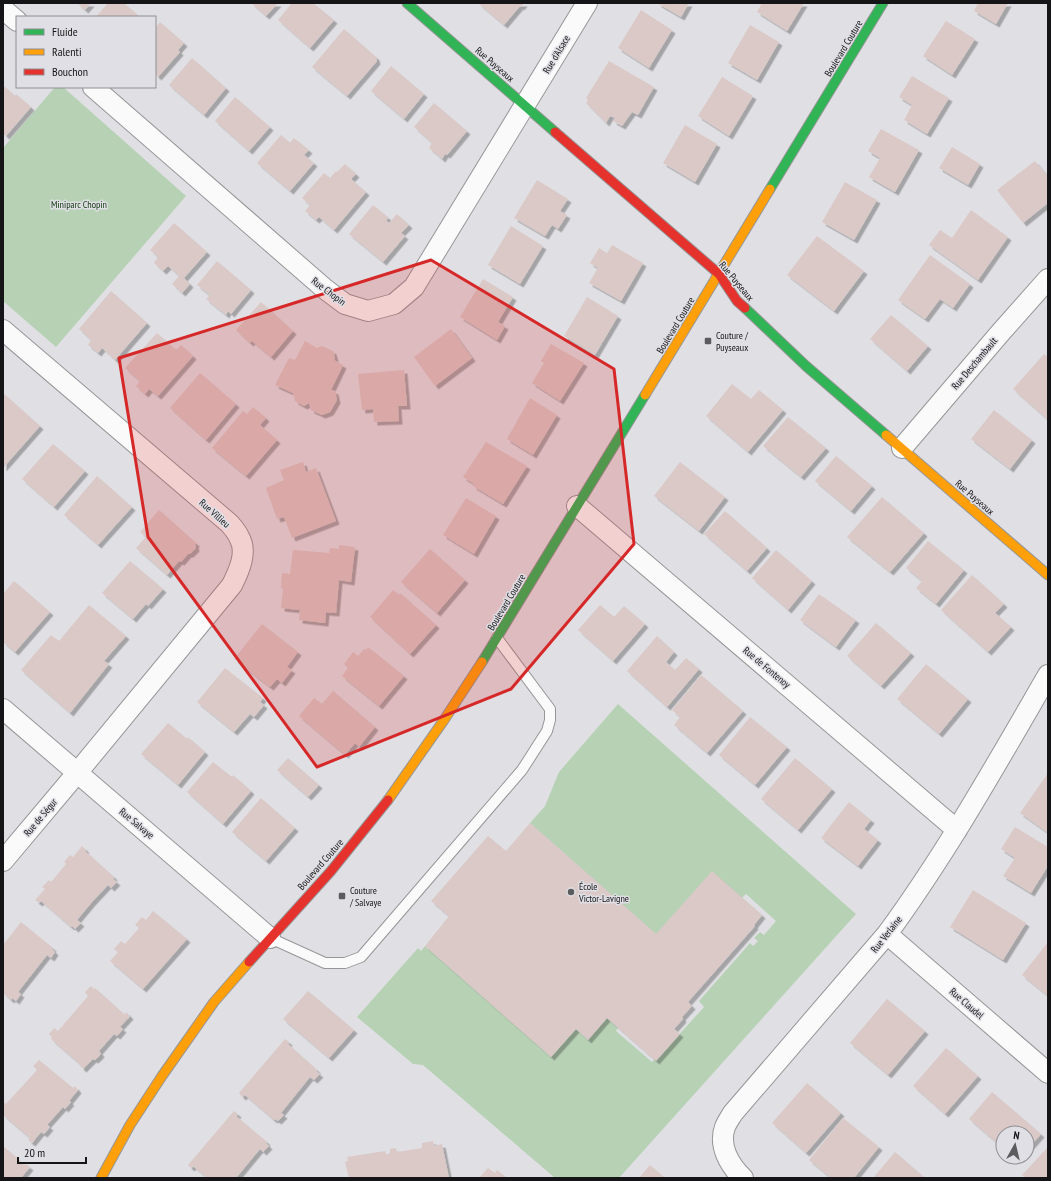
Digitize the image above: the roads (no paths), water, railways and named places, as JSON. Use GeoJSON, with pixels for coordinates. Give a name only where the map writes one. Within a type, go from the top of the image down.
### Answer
{"type":"FeatureCollection","features":[{"type":"Feature","properties":{"kind":"street","name":"Rue Puyseaux"},"geometry":{"type":"LineString","coordinates":[[407,3],[719,274],[737,301],[806,366],[1048,575]]}},
{"type":"Feature","properties":{"kind":"street","name":"Rue d'Alsace"},"geometry":{"type":"LineString","coordinates":[[525,105],[587,3]]}},
{"type":"Feature","properties":{"kind":"street","name":"Boulevard Couture"},"geometry":{"type":"LineString","coordinates":[[101,1178],[130,1125],[162,1076],[214,1002],[331,870],[386,803],[444,720],[497,638],[883,3]]}},
{"type":"Feature","properties":{"kind":"street"},"geometry":{"type":"LineString","coordinates":[[3,9],[16,20]]}},
{"type":"Feature","properties":{"kind":"street","name":"Rue Chopin"},"geometry":{"type":"LineString","coordinates":[[94,88],[325,289],[345,304],[368,311],[394,304],[414,287],[525,105]]}},
{"type":"Feature","properties":{"kind":"street","name":"Rue Deschambault"},"geometry":{"type":"LineString","coordinates":[[902,448],[1000,332],[1048,279]]}},
{"type":"Feature","properties":{"kind":"street","name":"Rue Villieu"},"geometry":{"type":"LineString","coordinates":[[3,330],[230,524],[240,538],[243,554],[239,569],[232,584],[77,773]]}},
{"type":"Feature","properties":{"kind":"street","name":"Rue de Fontenoy"},"geometry":{"type":"LineString","coordinates":[[577,506],[957,830]]}},
{"type":"Feature","properties":{"kind":"street","name":"Rue Verlaine"},"geometry":{"type":"LineString","coordinates":[[742,1177],[729,1162],[723,1145],[724,1128],[733,1113],[887,934],[910,902],[1042,703],[1048,675]]}},
{"type":"Feature","properties":{"kind":"street","name":"Rue Salvaye"},"geometry":{"type":"LineString","coordinates":[[3,709],[270,938]]}},
{"type":"Feature","properties":{"kind":"street","name":"Rue de Ségur"},"geometry":{"type":"LineString","coordinates":[[3,861],[77,773]]}},
{"type":"Feature","properties":{"kind":"street","name":"Rue Claudel"},"geometry":{"type":"LineString","coordinates":[[887,934],[1048,1073]]}},
{"type":"Feature","properties":{"kind":"lane"},"geometry":{"type":"LineString","coordinates":[[270,938],[325,963],[345,963],[361,957],[522,770],[547,730],[550,720],[550,709],[497,638]]}},
{"type":"Feature","properties":{"kind":"place","name":"Couture / Puyseaux"},"geometry":{"type":"Point","coordinates":[708,341]}},
{"type":"Feature","properties":{"kind":"place","name":"École Victor-Lavigne"},"geometry":{"type":"Point","coordinates":[571,892]}},
{"type":"Feature","properties":{"kind":"place","name":"Couture / Salvaye"},"geometry":{"type":"Point","coordinates":[342,896]}},
{"type":"Feature","properties":{"kind":"park label","name":"Miniparc Chopin"},"geometry":{"type":"Point","coordinates":[79,204]}}]}
